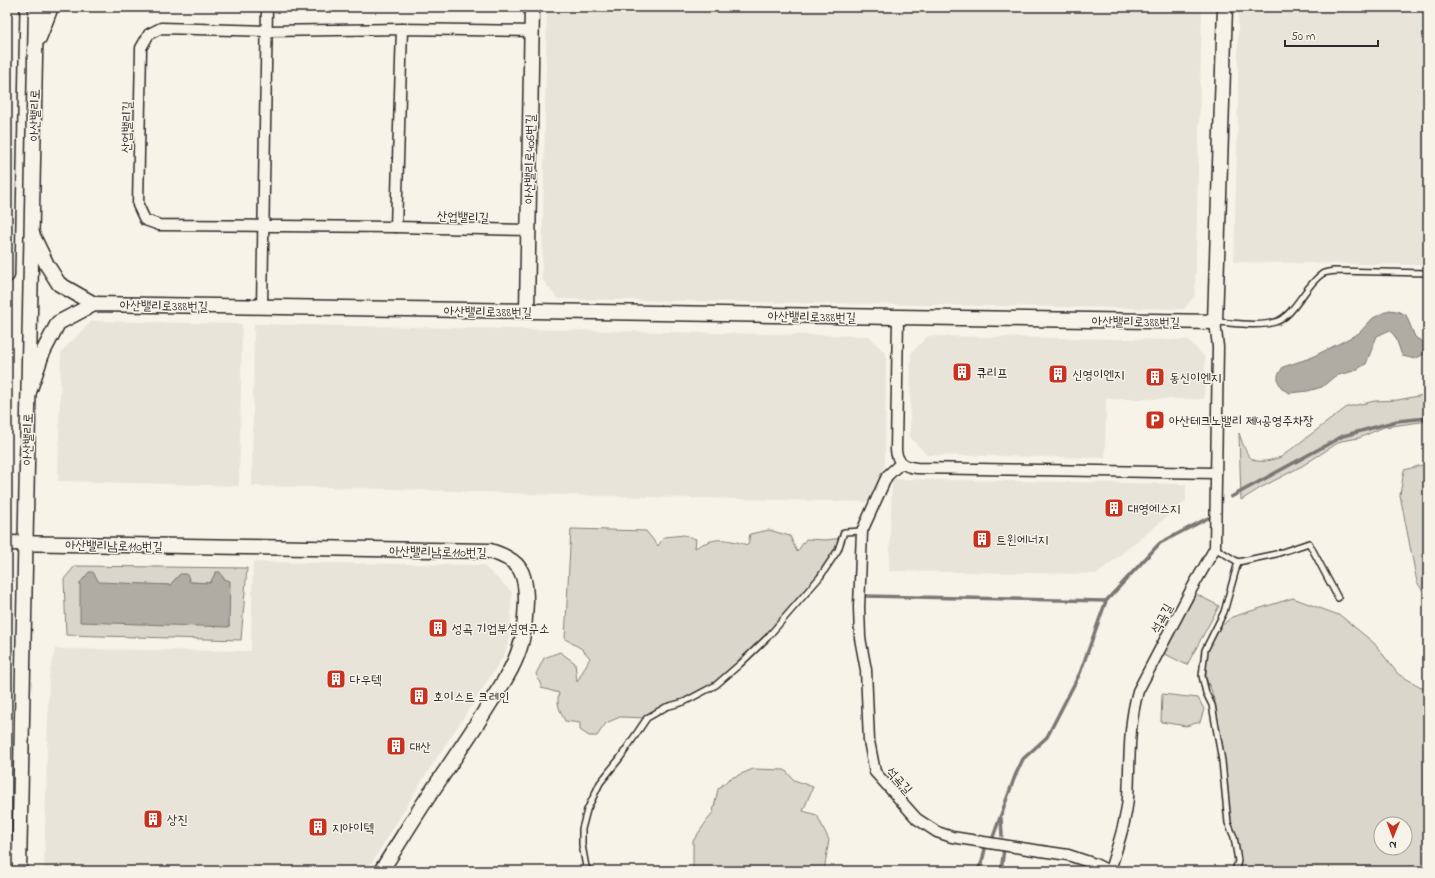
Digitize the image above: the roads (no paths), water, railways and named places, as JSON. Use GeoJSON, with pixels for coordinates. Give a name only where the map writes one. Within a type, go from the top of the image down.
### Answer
{"type":"FeatureCollection","features":[{"type":"Feature","properties":{"kind":"street","name":"아산밸리로"},"geometry":{"type":"LineString","coordinates":[[7,276],[12,7]]}},
{"type":"Feature","properties":{"kind":"street","name":"아산밸리로"},"geometry":{"type":"LineString","coordinates":[[19,871],[36,7]]}},
{"type":"Feature","properties":{"kind":"street"},"geometry":{"type":"LineString","coordinates":[[35,50],[51,7]]}},
{"type":"Feature","properties":{"kind":"street"},"geometry":{"type":"LineString","coordinates":[[262,307],[267,7]]}},
{"type":"Feature","properties":{"kind":"street","name":"아산밸리로406번길"},"geometry":{"type":"LineString","coordinates":[[526,311],[532,7]]}},
{"type":"Feature","properties":{"kind":"street"},"geometry":{"type":"LineString","coordinates":[[1215,322],[1225,7]]}},
{"type":"Feature","properties":{"kind":"street","name":"산업밸리길"},"geometry":{"type":"LineString","coordinates":[[528,230],[396,227],[159,225],[145,220],[138,205],[141,48],[149,34],[161,28],[532,31]]}},
{"type":"Feature","properties":{"kind":"street"},"geometry":{"type":"LineString","coordinates":[[7,29],[11,50]]}},
{"type":"Feature","properties":{"kind":"street"},"geometry":{"type":"LineString","coordinates":[[396,227],[402,29]]}},
{"type":"Feature","properties":{"kind":"street"},"geometry":{"type":"LineString","coordinates":[[31,231],[47,265],[59,284],[94,304]]}},
{"type":"Feature","properties":{"kind":"street"},"geometry":{"type":"LineString","coordinates":[[29,392],[42,354],[58,322],[94,304]]}},
{"type":"Feature","properties":{"kind":"street","name":"아산밸리로388번길"},"geometry":{"type":"LineString","coordinates":[[94,304],[1215,322]]}},
{"type":"Feature","properties":{"kind":"street"},"geometry":{"type":"LineString","coordinates":[[898,317],[896,454],[901,463],[905,466],[917,468],[1216,473]]}},
{"type":"Feature","properties":{"kind":"street","name":"석곡길"},"geometry":{"type":"LineString","coordinates":[[901,463],[887,476],[862,531],[859,607],[860,638],[866,670],[869,742],[875,772],[916,819],[937,832],[952,837],[1068,855],[1095,864],[1110,871],[1128,800],[1130,732],[1134,705],[1138,691],[1187,597],[1215,548],[1218,347],[1215,322]]}},
{"type":"Feature","properties":{"kind":"street","name":"아산밸리남로110번길"},"geometry":{"type":"LineString","coordinates":[[7,543],[490,551],[512,560],[519,567],[524,578],[526,593],[524,634],[517,657],[511,670],[468,738],[381,871]]}},
{"type":"Feature","properties":{"kind":"lane"},"geometry":{"type":"LineString","coordinates":[[1215,322],[1256,324],[1276,322],[1290,312],[1310,286],[1322,274],[1334,271],[1428,273]]}},
{"type":"Feature","properties":{"kind":"lane"},"geometry":{"type":"LineString","coordinates":[[589,871],[586,867],[582,845],[582,829],[587,810],[600,783],[620,758],[647,718],[666,707],[684,702],[716,685],[767,638],[820,577],[838,550],[844,532],[862,531]]}},
{"type":"Feature","properties":{"kind":"lane"},"geometry":{"type":"LineString","coordinates":[[1215,548],[1238,562],[1276,554],[1309,543],[1338,598]]}},
{"type":"Feature","properties":{"kind":"lane"},"geometry":{"type":"LineString","coordinates":[[1236,871],[1238,861],[1234,837],[1228,823],[1222,761],[1212,704],[1206,693],[1202,676],[1205,650],[1224,612],[1238,562]]}},
{"type":"Feature","properties":{"kind":"waterway"},"geometry":{"type":"LineString","coordinates":[[1231,497],[1343,436],[1397,421],[1428,418]]}},
{"type":"Feature","properties":{"kind":"waterway"},"geometry":{"type":"LineString","coordinates":[[993,837],[1015,776],[1023,759],[1047,737],[1080,673],[1106,601],[1160,543],[1208,518]]}},
{"type":"Feature","properties":{"kind":"waterway"},"geometry":{"type":"LineString","coordinates":[[865,596],[1106,601]]}},
{"type":"Feature","properties":{"kind":"waterway"},"geometry":{"type":"LineString","coordinates":[[1001,818],[1002,836]]}},
{"type":"Feature","properties":{"kind":"waterway"},"geometry":{"type":"LineString","coordinates":[[977,871],[982,862],[985,849]]}},
{"type":"Feature","properties":{"kind":"waterway"},"geometry":{"type":"LineString","coordinates":[[1001,871],[1004,849]]}},
{"type":"Feature","properties":{"kind":"waterway"},"geometry":{"type":"LineString","coordinates":[[882,871],[888,868],[892,871]]}},
{"type":"Feature","properties":{"kind":"place","name":"큐리프"},"geometry":{"type":"Point","coordinates":[962,372]}},
{"type":"Feature","properties":{"kind":"place","name":"신영이엔지"},"geometry":{"type":"Point","coordinates":[1058,374]}},
{"type":"Feature","properties":{"kind":"place","name":"동신이엔지"},"geometry":{"type":"Point","coordinates":[1155,377]}},
{"type":"Feature","properties":{"kind":"place","name":"아산테크노밸리 제4공영주차장"},"geometry":{"type":"Point","coordinates":[1155,420]}},
{"type":"Feature","properties":{"kind":"place","name":"대영에스지"},"geometry":{"type":"Point","coordinates":[1114,508]}},
{"type":"Feature","properties":{"kind":"place","name":"트윈에너지"},"geometry":{"type":"Point","coordinates":[982,539]}},
{"type":"Feature","properties":{"kind":"place","name":"성곡 기업부설연구소"},"geometry":{"type":"Point","coordinates":[438,628]}},
{"type":"Feature","properties":{"kind":"place","name":"다우텍"},"geometry":{"type":"Point","coordinates":[336,679]}},
{"type":"Feature","properties":{"kind":"place","name":"호이스트 크레인"},"geometry":{"type":"Point","coordinates":[419,696]}},
{"type":"Feature","properties":{"kind":"place","name":"대산"},"geometry":{"type":"Point","coordinates":[396,746]}},
{"type":"Feature","properties":{"kind":"place","name":"상진"},"geometry":{"type":"Point","coordinates":[153,819]}},
{"type":"Feature","properties":{"kind":"place","name":"지아이텍"},"geometry":{"type":"Point","coordinates":[318,827]}}]}
